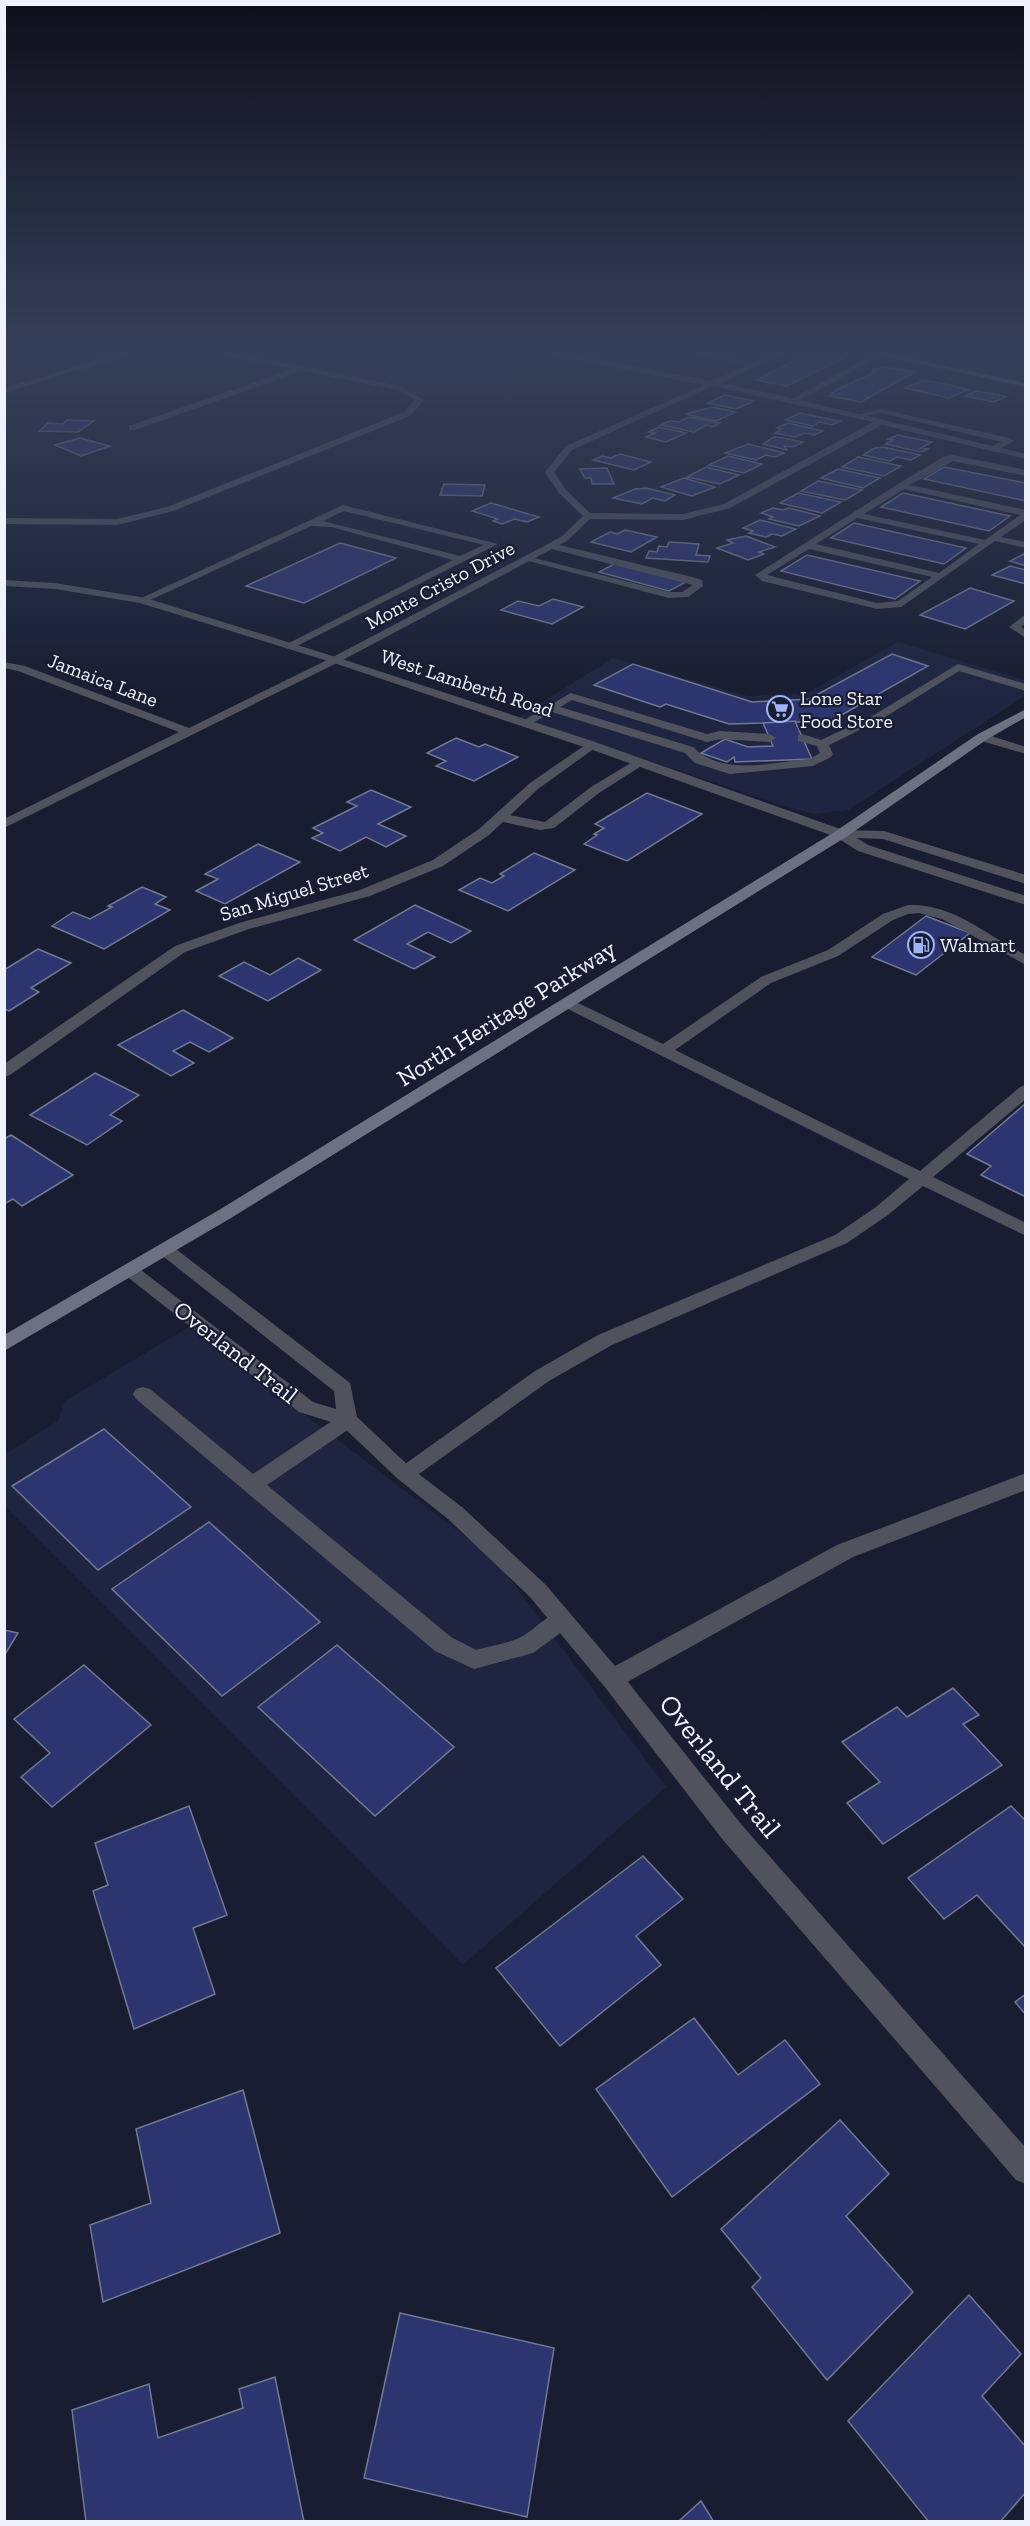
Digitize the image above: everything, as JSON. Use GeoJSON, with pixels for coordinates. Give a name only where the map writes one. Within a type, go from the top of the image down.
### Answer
{"type":"FeatureCollection","features":[{"type":"Feature","properties":{"kind":"main road","name":"North Heritage Parkway"},"geometry":{"type":"LineString","coordinates":[[4,1344],[166,1250],[841,834],[982,737],[1026,712]]}},
{"type":"Feature","properties":{"kind":"street"},"geometry":{"type":"LineString","coordinates":[[4,521],[117,522],[170,509],[275,467]]}},
{"type":"Feature","properties":{"kind":"street"},"geometry":{"type":"LineString","coordinates":[[553,467],[549,472],[562,491],[588,516],[683,517],[727,506],[798,467]]}},
{"type":"Feature","properties":{"kind":"street"},"geometry":{"type":"LineString","coordinates":[[932,467],[760,575],[766,579],[866,603],[891,606],[901,604],[1026,514]]}},
{"type":"Feature","properties":{"kind":"street"},"geometry":{"type":"LineString","coordinates":[[996,467],[1026,473]]}},
{"type":"Feature","properties":{"kind":"street"},"geometry":{"type":"LineString","coordinates":[[901,486],[1026,514]]}},
{"type":"Feature","properties":{"kind":"street"},"geometry":{"type":"LineString","coordinates":[[142,600],[343,508],[493,544],[291,646]]}},
{"type":"Feature","properties":{"kind":"street"},"geometry":{"type":"LineString","coordinates":[[855,515],[990,541],[1026,545]]}},
{"type":"Feature","properties":{"kind":"street","name":"Monte Cristo Drive"},"geometry":{"type":"LineString","coordinates":[[4,824],[335,660],[564,539],[588,516]]}},
{"type":"Feature","properties":{"kind":"street"},"geometry":{"type":"LineString","coordinates":[[310,523],[331,524],[453,556],[459,560]]}},
{"type":"Feature","properties":{"kind":"street"},"geometry":{"type":"LineString","coordinates":[[806,545],[940,576]]}},
{"type":"Feature","properties":{"kind":"street"},"geometry":{"type":"LineString","coordinates":[[526,559],[669,596],[684,595],[698,586],[698,582],[688,579],[551,546]]}},
{"type":"Feature","properties":{"kind":"street","name":"West Lamberth Road"},"geometry":{"type":"LineString","coordinates":[[4,583],[55,586],[142,600],[291,646],[591,745],[841,834],[863,848],[1026,901]]}},
{"type":"Feature","properties":{"kind":"street"},"geometry":{"type":"LineString","coordinates":[[1026,617],[1014,627],[1026,635]]}},
{"type":"Feature","properties":{"kind":"street","name":"Jamaica Lane"},"geometry":{"type":"LineString","coordinates":[[4,665],[21,668],[189,732]]}},
{"type":"Feature","properties":{"kind":"street"},"geometry":{"type":"LineString","coordinates":[[802,738],[822,744],[878,717],[958,667],[1026,688]]}},
{"type":"Feature","properties":{"kind":"street"},"geometry":{"type":"LineString","coordinates":[[525,723],[571,696],[707,738]]}},
{"type":"Feature","properties":{"kind":"street"},"geometry":{"type":"LineString","coordinates":[[551,708],[689,750],[699,760],[730,770]]}},
{"type":"Feature","properties":{"kind":"street"},"geometry":{"type":"LineString","coordinates":[[689,750],[707,738],[720,735],[749,742],[770,738]]}},
{"type":"Feature","properties":{"kind":"street"},"geometry":{"type":"LineString","coordinates":[[982,737],[1026,751]]}},
{"type":"Feature","properties":{"kind":"street"},"geometry":{"type":"LineString","coordinates":[[710,787],[730,770],[754,765],[813,762],[826,754],[822,744]]}},
{"type":"Feature","properties":{"kind":"street","name":"San Miguel Street"},"geometry":{"type":"LineString","coordinates":[[4,1072],[180,949],[244,926],[366,893],[438,862],[484,832],[534,786],[591,745]]}},
{"type":"Feature","properties":{"kind":"street"},"geometry":{"type":"LineString","coordinates":[[499,817],[540,826],[549,825],[595,790],[639,762]]}},
{"type":"Feature","properties":{"kind":"street","name":"West Lamberth Road"},"geometry":{"type":"LineString","coordinates":[[841,834],[884,835],[1026,880]]}},
{"type":"Feature","properties":{"kind":"street"},"geometry":{"type":"LineString","coordinates":[[664,1051],[765,981],[787,970],[825,957],[902,911],[919,909],[949,918],[977,932],[1006,952],[1026,961]]}},
{"type":"Feature","properties":{"kind":"street"},"geometry":{"type":"LineString","coordinates":[[567,1003],[1026,1230]]}},
{"type":"Feature","properties":{"kind":"street"},"geometry":{"type":"LineString","coordinates":[[405,1474],[572,1357],[605,1340],[840,1239],[882,1211],[1026,1090]]}},
{"type":"Feature","properties":{"kind":"street","name":"Overland Trail"},"geometry":{"type":"LineString","coordinates":[[166,1250],[343,1388],[348,1420]]}},
{"type":"Feature","properties":{"kind":"street","name":"Overland Trail"},"geometry":{"type":"LineString","coordinates":[[131,1271],[306,1407],[348,1420],[405,1474],[455,1513],[538,1592],[612,1679],[732,1832],[1026,2170]]}},
{"type":"Feature","properties":{"kind":"street"},"geometry":{"type":"LineString","coordinates":[[143,1394],[443,1644],[474,1660],[525,1646],[562,1620]]}},
{"type":"Feature","properties":{"kind":"street"},"geometry":{"type":"LineString","coordinates":[[252,1485],[348,1420]]}},
{"type":"Feature","properties":{"kind":"street"},"geometry":{"type":"LineString","coordinates":[[612,1679],[845,1551],[1026,1481]]}},
{"type":"Feature","properties":{"kind":"shaded area"},"geometry":{"type":"Polygon","coordinates":[[[898,642],[1025,680],[1025,696],[848,810],[815,814],[799,811],[518,717],[613,658],[748,696],[807,693],[898,642]]]}},
{"type":"Feature","properties":{"kind":"shaded area"},"geometry":{"type":"Polygon","coordinates":[[[189,1327],[495,1559],[666,1787],[463,1965],[5,1506],[5,1454],[58,1421],[65,1401],[189,1327]]]}},
{"type":"Feature","properties":{"kind":"building"},"geometry":{"type":"Polygon","coordinates":[[[621,467],[641,467],[634,470],[621,467]]]}},
{"type":"Feature","properties":{"kind":"building"},"geometry":{"type":"Polygon","coordinates":[[[706,467],[739,475],[720,484],[687,477],[706,467]]]}},
{"type":"Feature","properties":{"kind":"building"},"geometry":{"type":"Polygon","coordinates":[[[717,467],[756,467],[744,473],[717,467]]]}},
{"type":"Feature","properties":{"kind":"building"},"geometry":{"type":"Polygon","coordinates":[[[842,467],[900,467],[884,476],[842,467]]]}},
{"type":"Feature","properties":{"kind":"building"},"geometry":{"type":"Polygon","coordinates":[[[944,467],[1026,483],[1026,501],[924,479],[944,467]]]}},
{"type":"Feature","properties":{"kind":"building"},"geometry":{"type":"Polygon","coordinates":[[[607,468],[614,484],[592,484],[591,478],[585,478],[580,469],[607,468]]]}},
{"type":"Feature","properties":{"kind":"building"},"geometry":{"type":"Polygon","coordinates":[[[838,469],[880,478],[863,488],[821,478],[838,469]]]}},
{"type":"Feature","properties":{"kind":"building"},"geometry":{"type":"Polygon","coordinates":[[[684,478],[715,487],[692,496],[661,487],[684,478]]]}},
{"type":"Feature","properties":{"kind":"building"},"geometry":{"type":"Polygon","coordinates":[[[818,481],[862,490],[845,500],[801,491],[818,481]]]}},
{"type":"Feature","properties":{"kind":"building"},"geometry":{"type":"Polygon","coordinates":[[[444,484],[485,485],[482,496],[440,495],[444,484]]]}},
{"type":"Feature","properties":{"kind":"building"},"geometry":{"type":"Polygon","coordinates":[[[646,488],[675,495],[665,501],[653,498],[642,504],[613,498],[635,489],[646,488]]]}},
{"type":"Feature","properties":{"kind":"building"},"geometry":{"type":"Polygon","coordinates":[[[798,493],[841,502],[822,513],[780,503],[798,493]]]}},
{"type":"Feature","properties":{"kind":"building"},"geometry":{"type":"Polygon","coordinates":[[[903,493],[1010,516],[989,531],[881,507],[903,493]]]}},
{"type":"Feature","properties":{"kind":"building"},"geometry":{"type":"Polygon","coordinates":[[[491,503],[539,517],[527,522],[515,519],[502,524],[493,521],[498,519],[472,511],[491,503]]]}},
{"type":"Feature","properties":{"kind":"building"},"geometry":{"type":"Polygon","coordinates":[[[773,508],[783,510],[789,508],[820,516],[799,526],[769,519],[773,517],[761,513],[773,508]]]}},
{"type":"Feature","properties":{"kind":"building"},"geometry":{"type":"Polygon","coordinates":[[[760,520],[796,529],[782,536],[772,534],[766,537],[749,533],[753,531],[743,528],[760,520]]]}},
{"type":"Feature","properties":{"kind":"building"},"geometry":{"type":"Polygon","coordinates":[[[854,523],[966,548],[944,564],[831,538],[854,523]]]}},
{"type":"Feature","properties":{"kind":"building"},"geometry":{"type":"Polygon","coordinates":[[[625,530],[657,537],[631,552],[591,542],[610,532],[617,534],[625,530]]]}},
{"type":"Feature","properties":{"kind":"building"},"geometry":{"type":"Polygon","coordinates":[[[746,536],[775,547],[759,552],[764,554],[748,560],[717,548],[733,543],[727,540],[746,536]]]}},
{"type":"Feature","properties":{"kind":"building"},"geometry":{"type":"Polygon","coordinates":[[[669,542],[699,544],[696,555],[710,556],[708,562],[646,558],[649,551],[657,552],[659,546],[667,547],[669,542]]]}},
{"type":"Feature","properties":{"kind":"building"},"geometry":{"type":"Polygon","coordinates":[[[340,543],[396,558],[304,603],[246,586],[340,543]]]}},
{"type":"Feature","properties":{"kind":"building"},"geometry":{"type":"Polygon","coordinates":[[[1026,553],[1026,566],[1010,561],[1026,553]]]}},
{"type":"Feature","properties":{"kind":"building"},"geometry":{"type":"Polygon","coordinates":[[[807,555],[920,581],[895,599],[781,571],[807,555]]]}},
{"type":"Feature","properties":{"kind":"building"},"geometry":{"type":"Polygon","coordinates":[[[616,563],[686,582],[669,591],[599,572],[616,563]]]}},
{"type":"Feature","properties":{"kind":"building"},"geometry":{"type":"Polygon","coordinates":[[[1010,566],[1026,570],[1026,584],[992,575],[1010,566]]]}},
{"type":"Feature","properties":{"kind":"building"},"geometry":{"type":"Polygon","coordinates":[[[970,588],[1014,601],[965,629],[920,615],[970,588]]]}},
{"type":"Feature","properties":{"kind":"building"},"geometry":{"type":"Polygon","coordinates":[[[553,599],[583,607],[552,624],[501,610],[518,601],[539,606],[553,599]]]}},
{"type":"Feature","properties":{"kind":"building"},"geometry":{"type":"Polygon","coordinates":[[[892,654],[928,666],[831,721],[729,724],[666,704],[660,707],[594,685],[633,664],[752,702],[809,699],[892,654]]]}},
{"type":"Feature","properties":{"kind":"building"},"geometry":{"type":"Polygon","coordinates":[[[795,721],[812,759],[735,762],[734,757],[727,762],[701,753],[725,739],[748,747],[773,746],[763,723],[795,721]]]}},
{"type":"Feature","properties":{"kind":"building"},"geometry":{"type":"Polygon","coordinates":[[[456,738],[479,747],[485,744],[518,757],[474,781],[436,766],[446,761],[427,753],[456,738]]]}},
{"type":"Feature","properties":{"kind":"building"},"geometry":{"type":"Polygon","coordinates":[[[371,790],[411,807],[378,824],[406,836],[386,847],[366,837],[340,851],[312,838],[323,833],[313,828],[357,806],[347,802],[371,790]]]}},
{"type":"Feature","properties":{"kind":"building"},"geometry":{"type":"Polygon","coordinates":[[[647,793],[702,814],[627,861],[584,844],[604,828],[595,824],[647,793]]]}},
{"type":"Feature","properties":{"kind":"building"},"geometry":{"type":"Polygon","coordinates":[[[258,844],[300,862],[225,904],[196,891],[218,879],[205,874],[258,844]]]}},
{"type":"Feature","properties":{"kind":"building"},"geometry":{"type":"Polygon","coordinates":[[[534,853],[575,870],[508,911],[459,890],[480,878],[492,883],[504,876],[500,874],[534,853]]]}},
{"type":"Feature","properties":{"kind":"building"},"geometry":{"type":"Polygon","coordinates":[[[142,887],[166,897],[155,904],[170,910],[104,949],[52,926],[73,912],[90,919],[142,887]]]}},
{"type":"Feature","properties":{"kind":"building"},"geometry":{"type":"Polygon","coordinates":[[[415,905],[471,931],[451,943],[428,932],[407,944],[435,957],[414,969],[354,940],[415,905]]]}},
{"type":"Feature","properties":{"kind":"building","name":"Walmart"},"geometry":{"type":"Polygon","coordinates":[[[926,916],[970,933],[916,975],[872,957],[926,916]]]}},
{"type":"Feature","properties":{"kind":"building"},"geometry":{"type":"Polygon","coordinates":[[[38,949],[71,963],[31,988],[39,992],[9,1011],[4,1009],[4,970],[38,949]]]}},
{"type":"Feature","properties":{"kind":"building"},"geometry":{"type":"Polygon","coordinates":[[[298,958],[321,970],[268,1001],[219,976],[244,962],[270,975],[298,958]]]}},
{"type":"Feature","properties":{"kind":"building"},"geometry":{"type":"Polygon","coordinates":[[[183,1010],[233,1038],[209,1052],[190,1042],[173,1051],[194,1063],[171,1076],[118,1045],[183,1010]]]}},
{"type":"Feature","properties":{"kind":"building"},"geometry":{"type":"Polygon","coordinates":[[[95,1073],[139,1095],[110,1115],[122,1121],[87,1145],[30,1115],[95,1073]]]}},
{"type":"Feature","properties":{"kind":"building"},"geometry":{"type":"Polygon","coordinates":[[[1025,1104],[1026,1197],[981,1175],[991,1166],[967,1154],[1025,1104]]]}},
{"type":"Feature","properties":{"kind":"building"},"geometry":{"type":"Polygon","coordinates":[[[11,1135],[73,1175],[22,1206],[13,1199],[4,1204],[4,1139],[11,1135]]]}},
{"type":"Feature","properties":{"kind":"building"},"geometry":{"type":"Polygon","coordinates":[[[104,1429],[191,1507],[98,1570],[12,1486],[104,1429]]]}},
{"type":"Feature","properties":{"kind":"building"},"geometry":{"type":"Polygon","coordinates":[[[209,1522],[320,1622],[222,1696],[112,1589],[209,1522]]]}},
{"type":"Feature","properties":{"kind":"building"},"geometry":{"type":"Polygon","coordinates":[[[4,1630],[18,1633],[4,1656],[4,1630]]]}},
{"type":"Feature","properties":{"kind":"building"},"geometry":{"type":"Polygon","coordinates":[[[337,1645],[454,1747],[375,1816],[258,1707],[337,1645]]]}},
{"type":"Feature","properties":{"kind":"building"},"geometry":{"type":"Polygon","coordinates":[[[84,1665],[151,1725],[52,1807],[21,1777],[50,1753],[14,1719],[84,1665]]]}},
{"type":"Feature","properties":{"kind":"building"},"geometry":{"type":"Polygon","coordinates":[[[953,1688],[979,1715],[963,1724],[1002,1765],[883,1844],[847,1803],[880,1782],[842,1742],[897,1707],[907,1717],[953,1688]]]}},
{"type":"Feature","properties":{"kind":"building"},"geometry":{"type":"Polygon","coordinates":[[[189,1806],[227,1915],[193,1928],[215,1994],[134,2029],[93,1891],[108,1885],[95,1843],[189,1806]]]}},
{"type":"Feature","properties":{"kind":"building"},"geometry":{"type":"Polygon","coordinates":[[[1011,1806],[1026,1821],[1026,1948],[977,1895],[944,1919],[908,1878],[1011,1806]]]}},
{"type":"Feature","properties":{"kind":"building"},"geometry":{"type":"Polygon","coordinates":[[[643,1856],[683,1899],[636,1936],[661,1965],[560,2046],[496,1968],[643,1856]]]}},
{"type":"Feature","properties":{"kind":"building"},"geometry":{"type":"Polygon","coordinates":[[[1026,1994],[1026,2015],[1015,2002],[1026,1994]]]}},
{"type":"Feature","properties":{"kind":"building"},"geometry":{"type":"Polygon","coordinates":[[[694,2018],[738,2075],[785,2040],[820,2084],[672,2197],[596,2089],[694,2018]]]}},
{"type":"Feature","properties":{"kind":"building"},"geometry":{"type":"Polygon","coordinates":[[[243,2090],[280,2233],[103,2302],[90,2225],[151,2203],[136,2129],[243,2090]]]}},
{"type":"Feature","properties":{"kind":"building"},"geometry":{"type":"Polygon","coordinates":[[[840,2120],[889,2174],[846,2216],[913,2292],[827,2380],[752,2287],[761,2278],[721,2229],[840,2120]]]}},
{"type":"Feature","properties":{"kind":"building"},"geometry":{"type":"Polygon","coordinates":[[[969,2295],[1021,2354],[982,2396],[1026,2447],[1026,2492],[1000,2522],[929,2522],[848,2421],[969,2295]]]}},
{"type":"Feature","properties":{"kind":"building"},"geometry":{"type":"Polygon","coordinates":[[[400,2313],[554,2348],[527,2517],[364,2478],[400,2313]]]}},
{"type":"Feature","properties":{"kind":"building"},"geometry":{"type":"Polygon","coordinates":[[[275,2377],[304,2522],[86,2522],[72,2410],[149,2384],[158,2438],[243,2408],[239,2389],[275,2377]]]}},
{"type":"Feature","properties":{"kind":"building"},"geometry":{"type":"Polygon","coordinates":[[[701,2501],[714,2522],[678,2522],[701,2501]]]}},
{"type":"Feature","properties":{"kind":"place","name":"Lone Star Food Store"},"geometry":{"type":"Point","coordinates":[780,709]}},
{"type":"Feature","properties":{"kind":"place","name":"Walmart"},"geometry":{"type":"Point","coordinates":[921,945]}}]}
